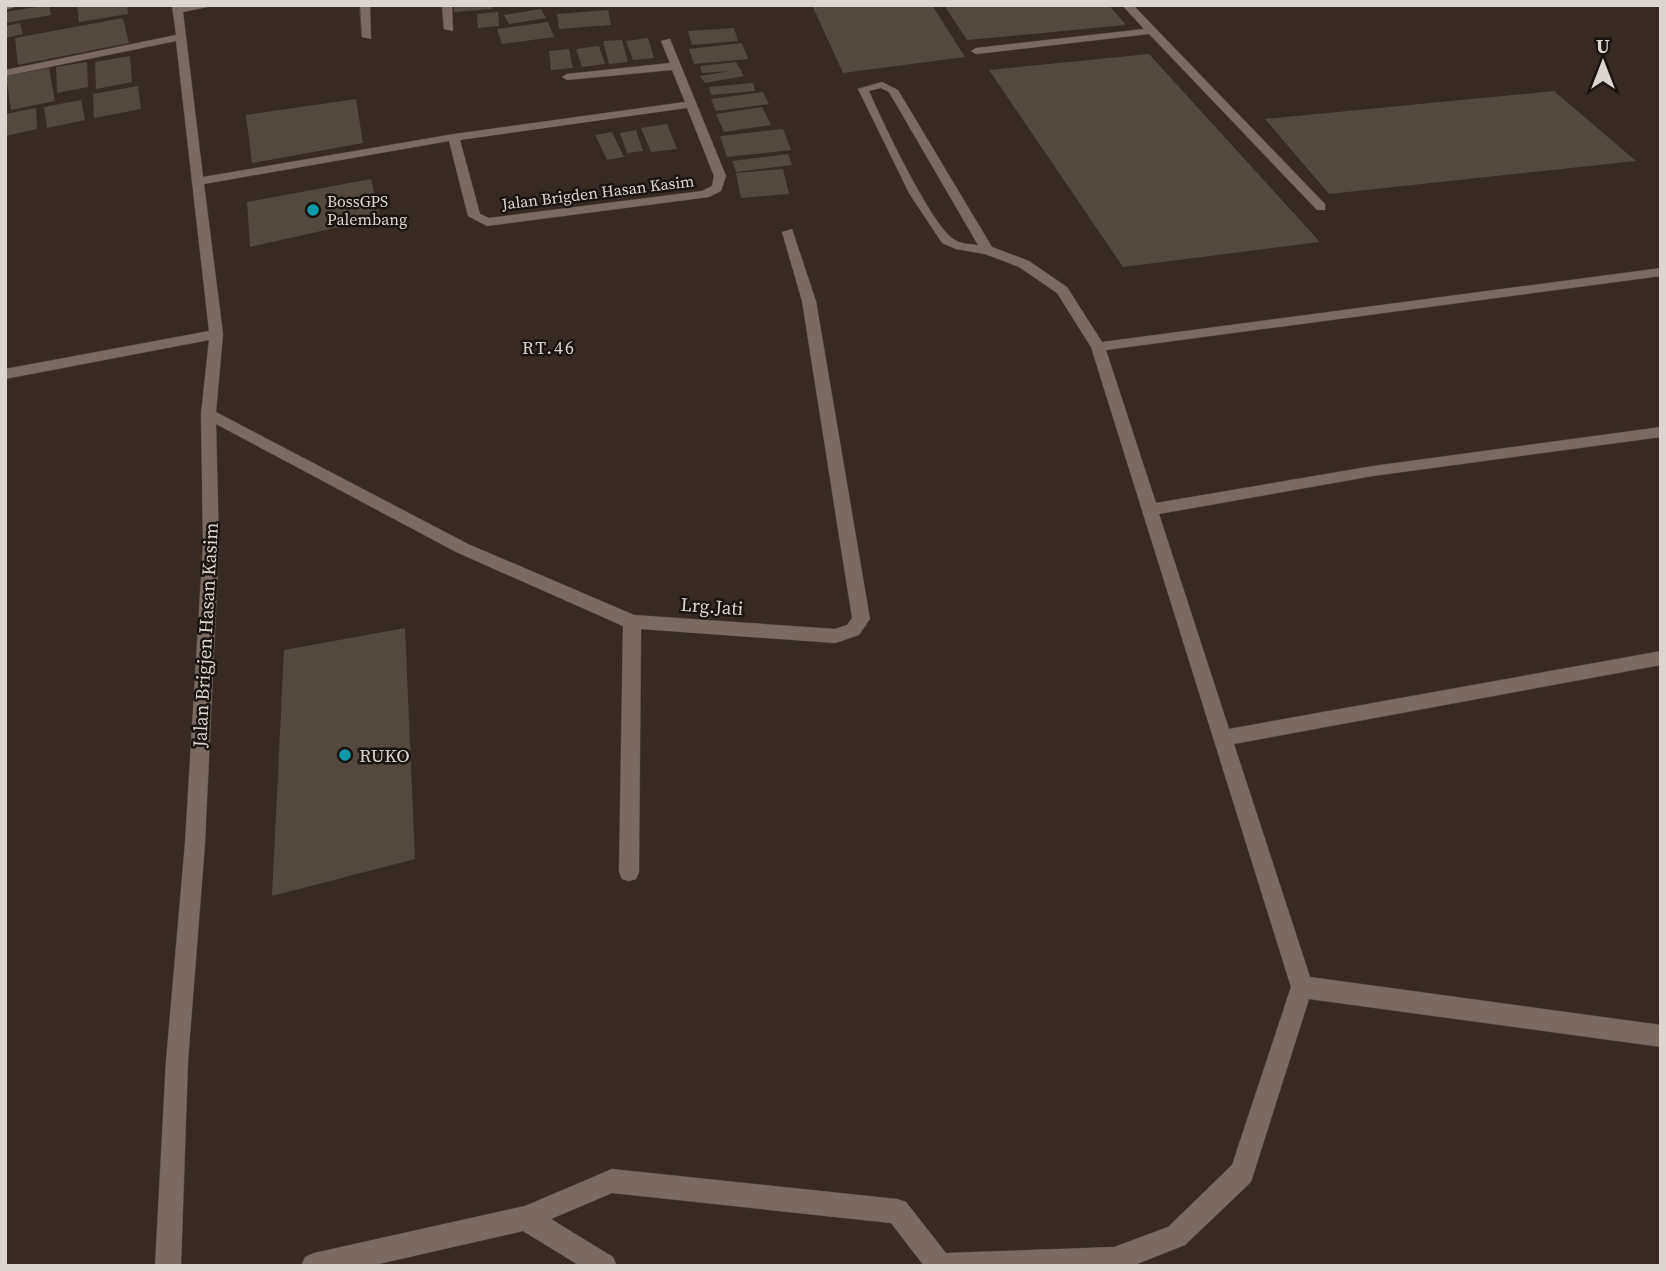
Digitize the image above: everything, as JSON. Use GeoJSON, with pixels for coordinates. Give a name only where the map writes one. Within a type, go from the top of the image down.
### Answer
{"type":"FeatureCollection","features":[{"type":"Feature","properties":{"kind":"street"},"geometry":{"type":"LineString","coordinates":[[5,7],[16,5]]}},
{"type":"Feature","properties":{"kind":"street"},"geometry":{"type":"LineString","coordinates":[[178,8],[212,5]]}},
{"type":"Feature","properties":{"kind":"street"},"geometry":{"type":"LineString","coordinates":[[365,5],[367,37]]}},
{"type":"Feature","properties":{"kind":"street"},"geometry":{"type":"LineString","coordinates":[[446,5],[449,29]]}},
{"type":"Feature","properties":{"kind":"street"},"geometry":{"type":"LineString","coordinates":[[1128,5],[1321,207]]}},
{"type":"Feature","properties":{"kind":"street","name":"Jalan Brigjen Hasan Kasim"},"geometry":{"type":"LineString","coordinates":[[168,1266],[177,1061],[195,843],[211,544],[208,414],[216,334],[178,8]]}},
{"type":"Feature","properties":{"kind":"street"},"geometry":{"type":"LineString","coordinates":[[976,51],[1149,30]]}},
{"type":"Feature","properties":{"kind":"street"},"geometry":{"type":"LineString","coordinates":[[5,73],[182,37]]}},
{"type":"Feature","properties":{"kind":"street","name":"Jalan Brigden Hasan Kasim"},"geometry":{"type":"LineString","coordinates":[[454,137],[474,216],[487,222],[692,196],[717,188],[720,176],[666,41]]}},
{"type":"Feature","properties":{"kind":"street"},"geometry":{"type":"LineString","coordinates":[[567,77],[674,62]]}},
{"type":"Feature","properties":{"kind":"street"},"geometry":{"type":"LineString","coordinates":[[198,182],[454,137],[691,104]]}},
{"type":"Feature","properties":{"kind":"street"},"geometry":{"type":"LineString","coordinates":[[314,1266],[525,1218],[612,1181],[897,1211],[940,1266],[1114,1260],[1176,1236],[1242,1172],[1302,987],[1225,738],[1098,347],[1062,290],[1024,264],[988,250],[963,247],[946,240],[928,215],[923,172],[988,250]]}},
{"type":"Feature","properties":{"kind":"street","name":"Lrg.Jati"},"geometry":{"type":"LineString","coordinates":[[208,414],[463,548],[632,622],[835,636],[853,630],[861,619],[809,301],[788,232]]}},
{"type":"Feature","properties":{"kind":"street"},"geometry":{"type":"LineString","coordinates":[[1098,347],[1661,272]]}},
{"type":"Feature","properties":{"kind":"street"},"geometry":{"type":"LineString","coordinates":[[5,374],[216,334]]}},
{"type":"Feature","properties":{"kind":"street"},"geometry":{"type":"LineString","coordinates":[[1151,510],[1373,471],[1661,432]]}},
{"type":"Feature","properties":{"kind":"street"},"geometry":{"type":"LineString","coordinates":[[629,872],[632,622]]}},
{"type":"Feature","properties":{"kind":"street"},"geometry":{"type":"LineString","coordinates":[[1225,738],[1661,658]]}},
{"type":"Feature","properties":{"kind":"street"},"geometry":{"type":"LineString","coordinates":[[1302,987],[1661,1036]]}},
{"type":"Feature","properties":{"kind":"street"},"geometry":{"type":"LineString","coordinates":[[525,1218],[604,1266]]}},
{"type":"Feature","properties":{"kind":"building"},"geometry":{"type":"Polygon","coordinates":[[[49,5],[51,15],[5,23],[5,12],[49,5]]]}},
{"type":"Feature","properties":{"kind":"building"},"geometry":{"type":"Polygon","coordinates":[[[77,5],[127,5],[128,14],[79,22],[77,5]]]}},
{"type":"Feature","properties":{"kind":"building"},"geometry":{"type":"Polygon","coordinates":[[[454,5],[492,5],[492,9],[454,12],[454,5]]]}},
{"type":"Feature","properties":{"kind":"building"},"geometry":{"type":"Polygon","coordinates":[[[812,5],[932,5],[965,57],[843,73],[812,5]]]}},
{"type":"Feature","properties":{"kind":"building"},"geometry":{"type":"Polygon","coordinates":[[[944,5],[1109,5],[1126,25],[967,40],[944,5]]]}},
{"type":"Feature","properties":{"kind":"building"},"geometry":{"type":"Polygon","coordinates":[[[541,9],[546,18],[509,24],[504,15],[541,9]]]}},
{"type":"Feature","properties":{"kind":"building"},"geometry":{"type":"Polygon","coordinates":[[[608,10],[611,25],[559,29],[557,14],[608,10]]]}},
{"type":"Feature","properties":{"kind":"building"},"geometry":{"type":"Polygon","coordinates":[[[498,12],[499,26],[478,28],[477,14],[498,12]]]}},
{"type":"Feature","properties":{"kind":"building"},"geometry":{"type":"Polygon","coordinates":[[[123,18],[129,43],[18,65],[15,38],[123,18]]]}},
{"type":"Feature","properties":{"kind":"building"},"geometry":{"type":"Polygon","coordinates":[[[548,22],[554,37],[502,44],[497,29],[548,22]]]}},
{"type":"Feature","properties":{"kind":"building"},"geometry":{"type":"Polygon","coordinates":[[[20,23],[23,34],[5,38],[5,26],[20,23]]]}},
{"type":"Feature","properties":{"kind":"building"},"geometry":{"type":"Polygon","coordinates":[[[734,28],[738,41],[692,45],[688,31],[734,28]]]}},
{"type":"Feature","properties":{"kind":"building"},"geometry":{"type":"Polygon","coordinates":[[[648,38],[654,58],[633,60],[626,41],[648,38]]]}},
{"type":"Feature","properties":{"kind":"building"},"geometry":{"type":"Polygon","coordinates":[[[622,40],[628,62],[609,64],[603,41],[622,40]]]}},
{"type":"Feature","properties":{"kind":"building"},"geometry":{"type":"Polygon","coordinates":[[[742,43],[748,59],[694,64],[689,49],[742,43]]]}},
{"type":"Feature","properties":{"kind":"building"},"geometry":{"type":"Polygon","coordinates":[[[599,46],[605,64],[582,67],[576,49],[599,46]]]}},
{"type":"Feature","properties":{"kind":"building"},"geometry":{"type":"Polygon","coordinates":[[[569,49],[573,68],[551,70],[549,51],[569,49]]]}},
{"type":"Feature","properties":{"kind":"building"},"geometry":{"type":"Polygon","coordinates":[[[1149,54],[1320,242],[1123,267],[989,70],[1149,54]]]}},
{"type":"Feature","properties":{"kind":"building"},"geometry":{"type":"Polygon","coordinates":[[[130,56],[132,82],[96,89],[95,62],[130,56]]]}},
{"type":"Feature","properties":{"kind":"building"},"geometry":{"type":"Polygon","coordinates":[[[87,62],[88,87],[57,93],[56,67],[87,62]]]}},
{"type":"Feature","properties":{"kind":"building"},"geometry":{"type":"Polygon","coordinates":[[[736,62],[744,76],[705,83],[700,76],[731,71],[702,73],[700,66],[736,62]]]}},
{"type":"Feature","properties":{"kind":"building"},"geometry":{"type":"Polygon","coordinates":[[[49,68],[55,101],[11,110],[6,76],[49,68]]]}},
{"type":"Feature","properties":{"kind":"building"},"geometry":{"type":"Polygon","coordinates":[[[753,83],[755,91],[711,95],[709,87],[753,83]]]}},
{"type":"Feature","properties":{"kind":"building"},"geometry":{"type":"Polygon","coordinates":[[[138,86],[141,109],[94,118],[93,94],[138,86]]]}},
{"type":"Feature","properties":{"kind":"building"},"geometry":{"type":"Polygon","coordinates":[[[1554,91],[1636,161],[1329,194],[1265,119],[1554,91]]]}},
{"type":"Feature","properties":{"kind":"building"},"geometry":{"type":"Polygon","coordinates":[[[763,92],[769,104],[716,111],[711,99],[763,92]]]}},
{"type":"Feature","properties":{"kind":"building"},"geometry":{"type":"Polygon","coordinates":[[[356,99],[363,143],[252,163],[246,115],[356,99]]]}},
{"type":"Feature","properties":{"kind":"building"},"geometry":{"type":"Polygon","coordinates":[[[81,100],[85,120],[47,128],[44,107],[81,100]]]}},
{"type":"Feature","properties":{"kind":"building"},"geometry":{"type":"Polygon","coordinates":[[[762,107],[771,125],[724,132],[716,114],[762,107]]]}},
{"type":"Feature","properties":{"kind":"building"},"geometry":{"type":"Polygon","coordinates":[[[36,108],[37,129],[5,136],[5,114],[36,108]]]}},
{"type":"Feature","properties":{"kind":"building"},"geometry":{"type":"Polygon","coordinates":[[[667,124],[677,149],[651,152],[641,128],[667,124]]]}},
{"type":"Feature","properties":{"kind":"building"},"geometry":{"type":"Polygon","coordinates":[[[783,129],[791,150],[727,157],[720,136],[783,129]]]}},
{"type":"Feature","properties":{"kind":"building"},"geometry":{"type":"Polygon","coordinates":[[[636,130],[643,151],[627,153],[620,133],[636,130]]]}},
{"type":"Feature","properties":{"kind":"building"},"geometry":{"type":"Polygon","coordinates":[[[612,132],[624,157],[607,160],[595,135],[612,132]]]}},
{"type":"Feature","properties":{"kind":"building"},"geometry":{"type":"Polygon","coordinates":[[[788,154],[792,165],[736,172],[732,161],[788,154]]]}},
{"type":"Feature","properties":{"kind":"building"},"geometry":{"type":"Polygon","coordinates":[[[783,169],[789,194],[741,198],[736,173],[783,169]]]}},
{"type":"Feature","properties":{"kind":"building","name":"BossGPS Palembang"},"geometry":{"type":"Polygon","coordinates":[[[371,179],[380,218],[250,247],[247,202],[371,179]]]}},
{"type":"Feature","properties":{"kind":"building","name":"RUKO"},"geometry":{"type":"Polygon","coordinates":[[[405,628],[415,859],[272,896],[284,650],[405,628]]]}},
{"type":"Feature","properties":{"kind":"place","name":"BossGPS Palembang"},"geometry":{"type":"Point","coordinates":[313,210]}},
{"type":"Feature","properties":{"kind":"place","name":"RUKO"},"geometry":{"type":"Point","coordinates":[345,755]}},
{"type":"Feature","properties":{"kind":"district","name":"RT.46"},"geometry":{"type":"Point","coordinates":[549,348]}}]}
